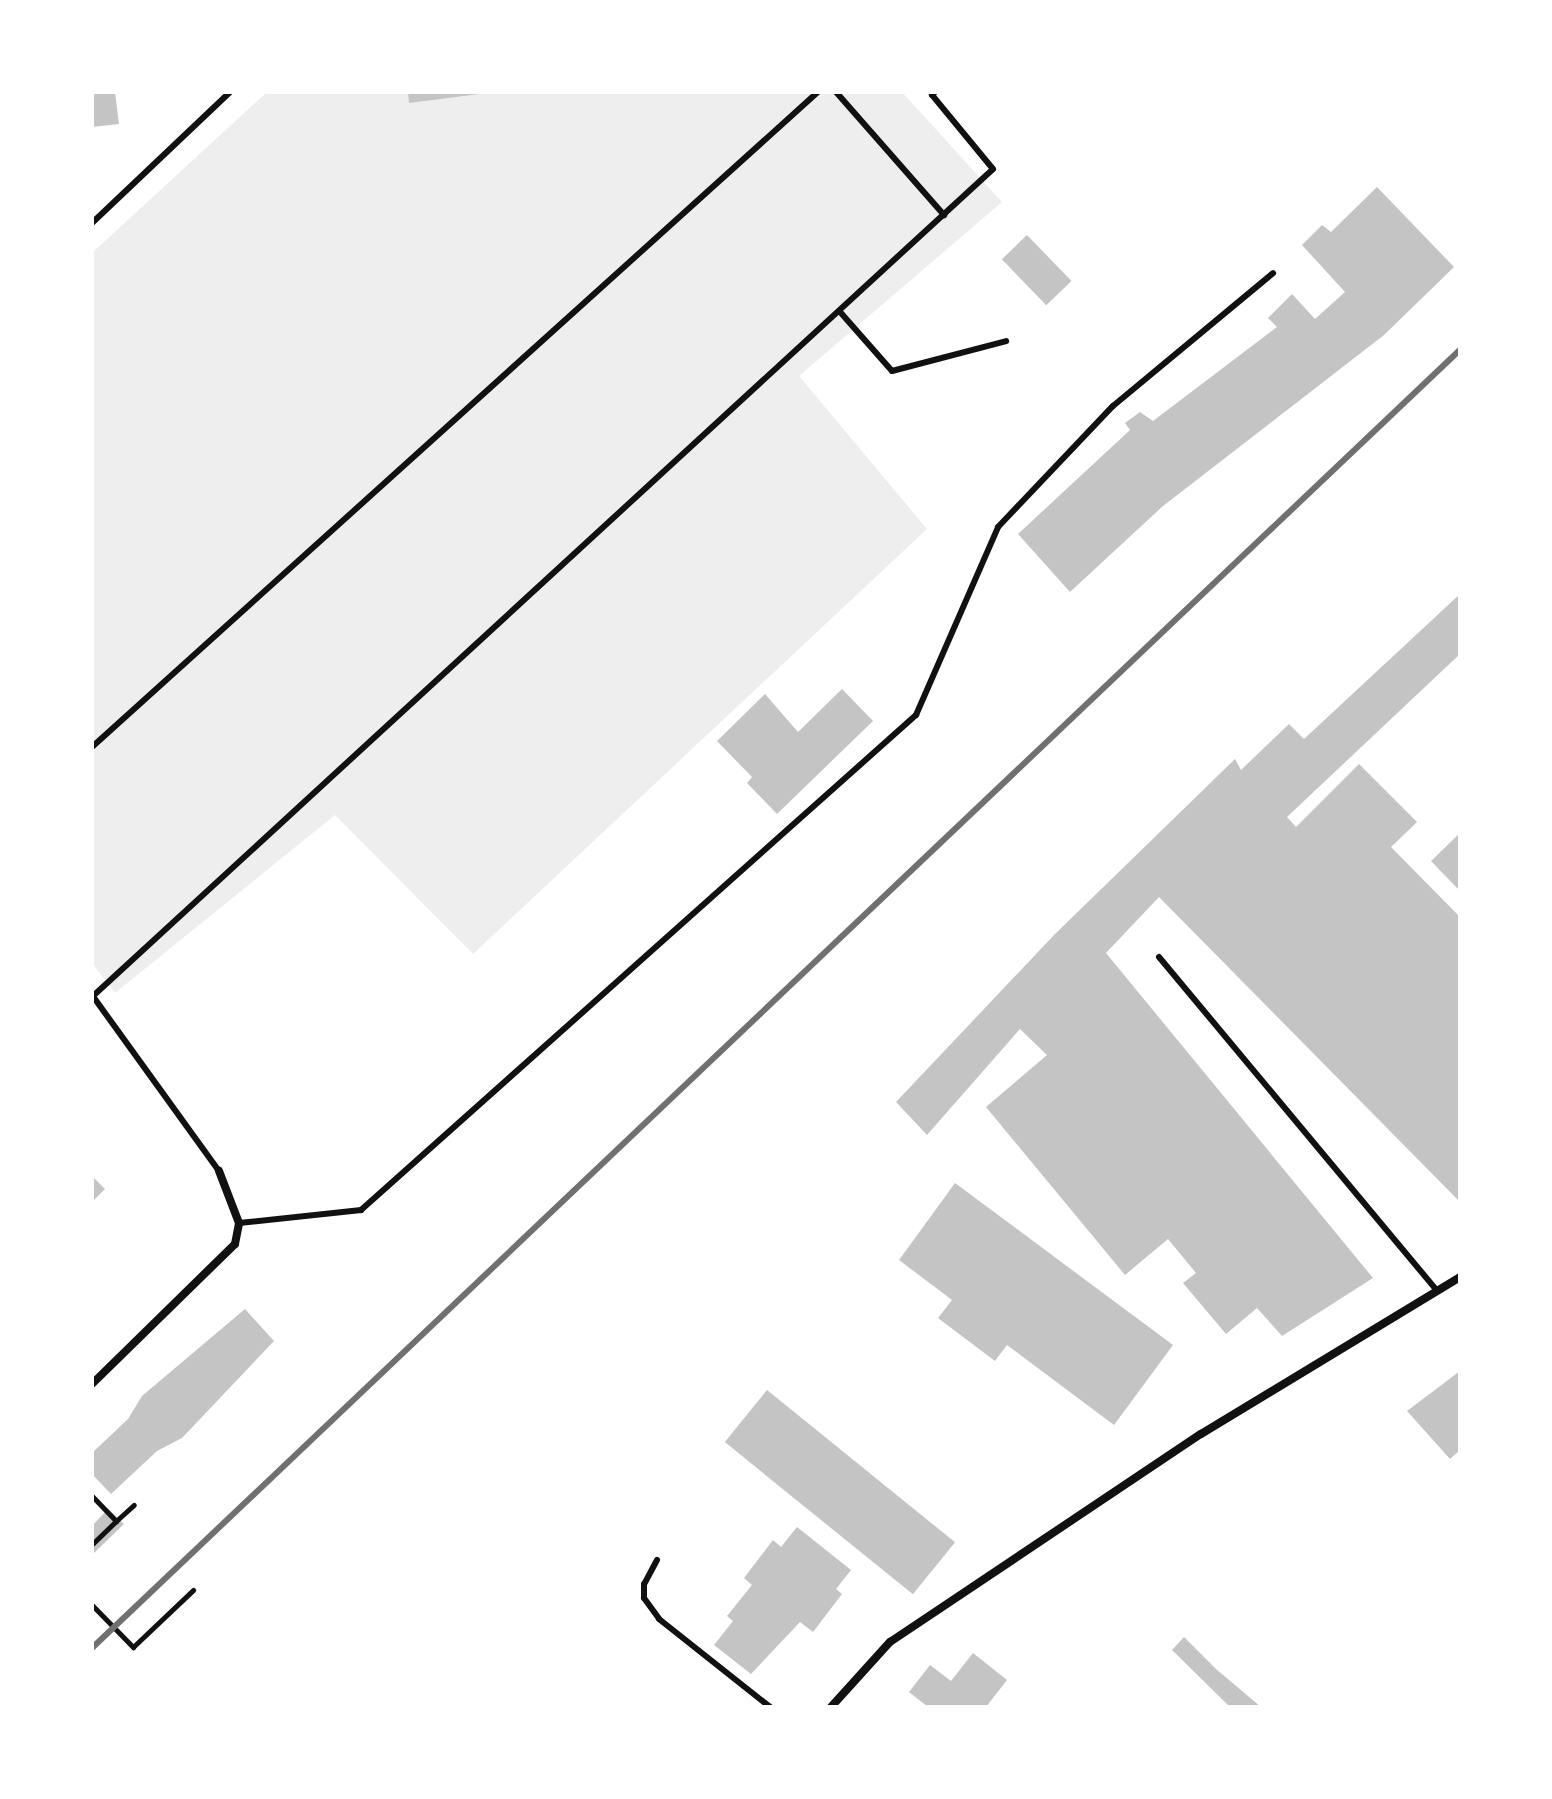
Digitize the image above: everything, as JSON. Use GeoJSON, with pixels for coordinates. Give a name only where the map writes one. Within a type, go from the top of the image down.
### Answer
{"type":"FeatureCollection","features":[{"type":"Feature","properties":{"kind":"street"},"geometry":{"type":"LineString","coordinates":[[92,1384],[222,1262],[235,1244],[239,1223],[219,1171]]}},
{"type":"Feature","properties":{"kind":"street"},"geometry":{"type":"LineString","coordinates":[[831,1707],[890,1642],[1201,1434],[1460,1277]]}},
{"type":"Feature","properties":{"kind":"lane"},"geometry":{"type":"LineString","coordinates":[[214,92],[222,99]]}},
{"type":"Feature","properties":{"kind":"lane"},"geometry":{"type":"LineString","coordinates":[[92,223],[230,92]]}},
{"type":"Feature","properties":{"kind":"lane"},"geometry":{"type":"LineString","coordinates":[[92,747],[818,92]]}},
{"type":"Feature","properties":{"kind":"lane"},"geometry":{"type":"LineString","coordinates":[[836,92],[944,215]]}},
{"type":"Feature","properties":{"kind":"lane"},"geometry":{"type":"LineString","coordinates":[[219,1171],[92,996],[841,313],[993,169],[932,95],[935,92]]}},
{"type":"Feature","properties":{"kind":"lane"},"geometry":{"type":"LineString","coordinates":[[239,1223],[361,1210],[916,715],[998,527],[1113,406],[1273,273]]}},
{"type":"Feature","properties":{"kind":"lane"},"geometry":{"type":"LineString","coordinates":[[841,313],[892,371],[1006,341]]}},
{"type":"Feature","properties":{"kind":"lane"},"geometry":{"type":"LineString","coordinates":[[1159,957],[1436,1290]]}},
{"type":"Feature","properties":{"kind":"lane"},"geometry":{"type":"LineString","coordinates":[[657,1560],[644,1584],[644,1598],[659,1619],[770,1707]]}},
{"type":"Feature","properties":{"kind":"path"},"geometry":{"type":"LineString","coordinates":[[92,1496],[116,1521]]}},
{"type":"Feature","properties":{"kind":"path"},"geometry":{"type":"LineString","coordinates":[[92,1544],[134,1505]]}},
{"type":"Feature","properties":{"kind":"path"},"geometry":{"type":"LineString","coordinates":[[92,1605],[133,1647],[193,1590]]}},
{"type":"Feature","properties":{"kind":"shaded area"},"geometry":{"type":"Polygon","coordinates":[[[267,92],[902,92],[1002,202],[799,376],[927,529],[473,954],[335,815],[115,993],[92,963],[92,253],[267,92]]]}},
{"type":"Feature","properties":{"kind":"building"},"geometry":{"type":"Polygon","coordinates":[[[92,92],[115,92],[119,124],[92,127],[92,92]]]}},
{"type":"Feature","properties":{"kind":"building"},"geometry":{"type":"Polygon","coordinates":[[[408,92],[479,92],[479,94],[409,103],[408,92]]]}},
{"type":"Feature","properties":{"kind":"building"},"geometry":{"type":"Polygon","coordinates":[[[1377,187],[1454,267],[1384,335],[1163,506],[1070,592],[1018,534],[1130,430],[1125,423],[1140,412],[1153,421],[1277,327],[1268,318],[1292,294],[1315,319],[1345,292],[1302,245],[1322,225],[1331,232],[1377,187]]]}},
{"type":"Feature","properties":{"kind":"building"},"geometry":{"type":"Polygon","coordinates":[[[1027,235],[1071,281],[1046,305],[1002,259],[1027,235]]]}},
{"type":"Feature","properties":{"kind":"building"},"geometry":{"type":"Polygon","coordinates":[[[1460,594],[1460,654],[1287,817],[1296,827],[1359,764],[1417,822],[1391,847],[1460,917],[1460,1202],[1159,897],[1106,953],[1373,1278],[1282,1336],[1257,1308],[1226,1334],[1183,1283],[1196,1273],[1168,1239],[1125,1275],[986,1107],[1047,1055],[1020,1029],[927,1135],[896,1102],[1054,935],[1235,759],[1241,770],[1289,724],[1304,739],[1460,594]]]}},
{"type":"Feature","properties":{"kind":"building"},"geometry":{"type":"Polygon","coordinates":[[[842,689],[873,721],[777,814],[747,783],[752,777],[717,741],[765,694],[798,732],[842,689]]]}},
{"type":"Feature","properties":{"kind":"building"},"geometry":{"type":"Polygon","coordinates":[[[1460,833],[1460,891],[1431,861],[1460,833]]]}},
{"type":"Feature","properties":{"kind":"building"},"geometry":{"type":"Polygon","coordinates":[[[92,1176],[105,1189],[92,1202],[92,1176]]]}},
{"type":"Feature","properties":{"kind":"building"},"geometry":{"type":"Polygon","coordinates":[[[955,1183],[1173,1345],[1114,1425],[1007,1345],[995,1361],[938,1318],[952,1300],[899,1260],[955,1183]]]}},
{"type":"Feature","properties":{"kind":"building"},"geometry":{"type":"Polygon","coordinates":[[[245,1309],[274,1341],[182,1438],[157,1451],[111,1494],[92,1474],[92,1453],[128,1419],[142,1396],[245,1309]]]}},
{"type":"Feature","properties":{"kind":"building"},"geometry":{"type":"Polygon","coordinates":[[[1460,1371],[1460,1450],[1450,1459],[1407,1411],[1460,1371]]]}},
{"type":"Feature","properties":{"kind":"building"},"geometry":{"type":"Polygon","coordinates":[[[767,1390],[955,1542],[913,1594],[725,1442],[767,1390]]]}},
{"type":"Feature","properties":{"kind":"building"},"geometry":{"type":"Polygon","coordinates":[[[108,1509],[124,1524],[92,1555],[92,1526],[108,1509]]]}},
{"type":"Feature","properties":{"kind":"building"},"geometry":{"type":"Polygon","coordinates":[[[797,1527],[851,1570],[836,1589],[842,1594],[813,1632],[800,1622],[751,1674],[714,1645],[733,1621],[727,1616],[752,1585],[744,1578],[773,1540],[781,1547],[797,1527]]]}},
{"type":"Feature","properties":{"kind":"building"},"geometry":{"type":"Polygon","coordinates":[[[1184,1637],[1261,1707],[1230,1707],[1172,1650],[1184,1637]]]}},
{"type":"Feature","properties":{"kind":"building"},"geometry":{"type":"Polygon","coordinates":[[[973,1653],[1007,1680],[986,1707],[928,1707],[909,1692],[930,1665],[951,1681],[973,1653]]]}},
{"type":"Feature","properties":{"kind":"railway"},"geometry":{"type":"LineString","coordinates":[[92,1648],[1460,350]]}}]}
